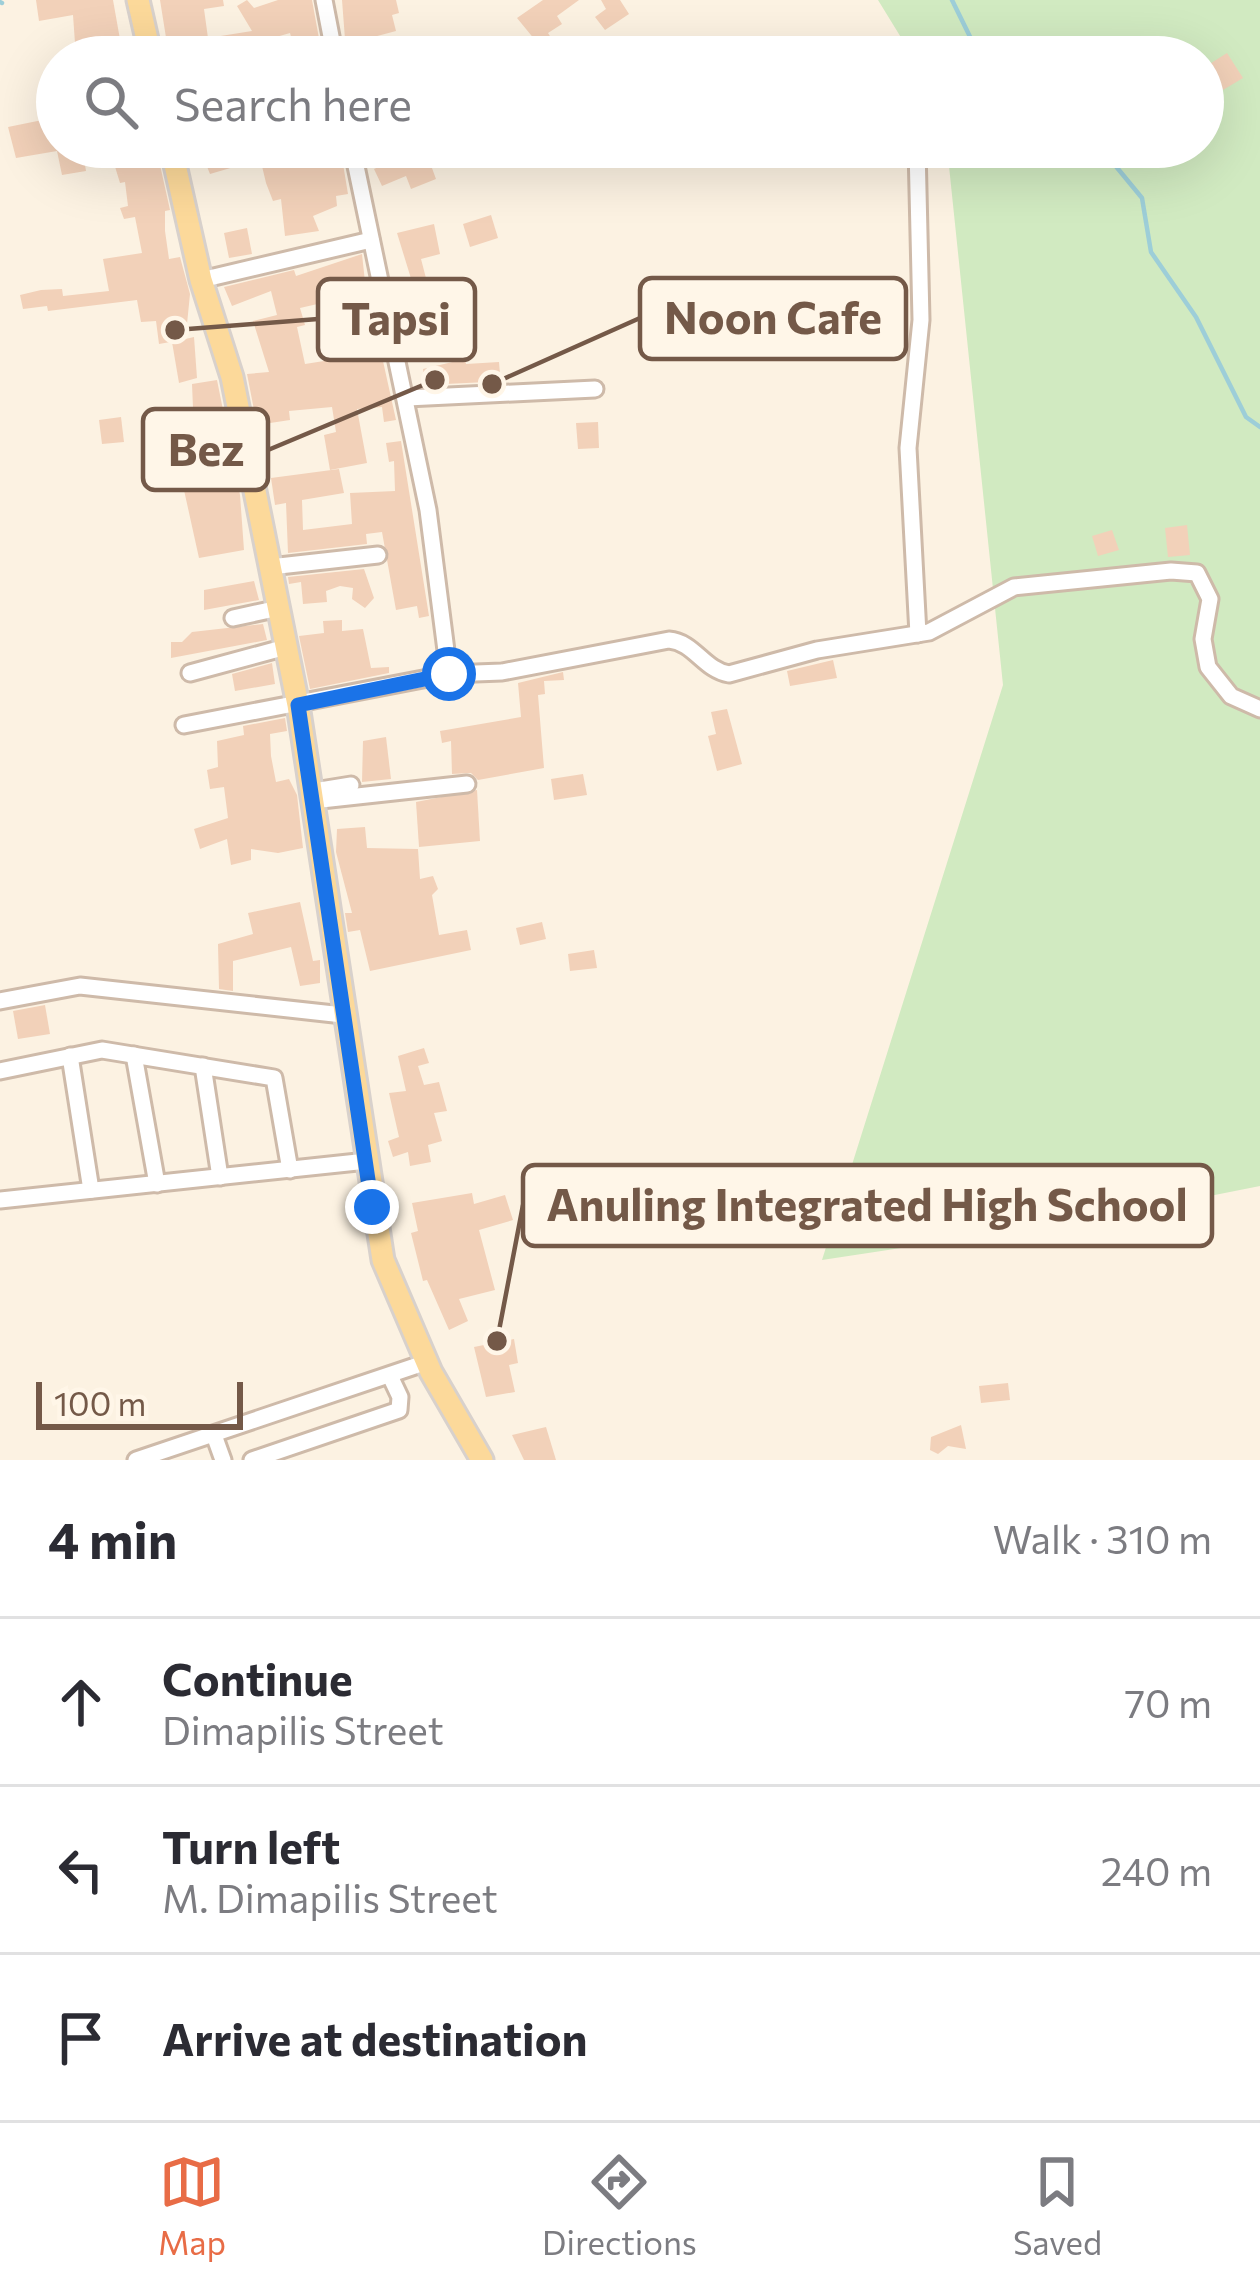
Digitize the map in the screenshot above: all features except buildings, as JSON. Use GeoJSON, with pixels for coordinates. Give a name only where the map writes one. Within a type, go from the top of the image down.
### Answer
{"type":"FeatureCollection","features":[{"type":"Feature","properties":{"kind":"main road"},"geometry":{"type":"LineString","coordinates":[[138,0],[146,36]]}},
{"type":"Feature","properties":{"kind":"main road"},"geometry":{"type":"LineString","coordinates":[[176,168],[201,280],[232,377],[298,705],[383,1260],[427,1362],[482,1460]]}},
{"type":"Feature","properties":{"kind":"street"},"geometry":{"type":"LineString","coordinates":[[324,0],[330,36]]}},
{"type":"Feature","properties":{"kind":"street"},"geometry":{"type":"LineString","coordinates":[[356,168],[407,398],[449,674]]}},
{"type":"Feature","properties":{"kind":"street"},"geometry":{"type":"LineString","coordinates":[[917,168],[921,320],[908,448],[918,634]]}},
{"type":"Feature","properties":{"kind":"street"},"geometry":{"type":"LineString","coordinates":[[201,280],[371,240]]}},
{"type":"Feature","properties":{"kind":"street"},"geometry":{"type":"LineString","coordinates":[[407,398],[595,389]]}},
{"type":"Feature","properties":{"kind":"street"},"geometry":{"type":"LineString","coordinates":[[270,567],[378,555]]}},
{"type":"Feature","properties":{"kind":"street"},"geometry":{"type":"LineString","coordinates":[[184,725],[449,674],[502,672],[669,640],[682,641],[718,672],[729,674],[817,650],[918,634],[1014,587],[1197,573],[1210,599],[1203,638],[1208,667],[1231,696],[1260,709]]}},
{"type":"Feature","properties":{"kind":"street"},"geometry":{"type":"LineString","coordinates":[[232,618],[279,608]]}},
{"type":"Feature","properties":{"kind":"street"},"geometry":{"type":"LineString","coordinates":[[190,673],[286,647]]}},
{"type":"Feature","properties":{"kind":"street"},"geometry":{"type":"LineString","coordinates":[[311,796],[466,784]]}},
{"type":"Feature","properties":{"kind":"street"},"geometry":{"type":"LineString","coordinates":[[311,796],[352,785]]}},
{"type":"Feature","properties":{"kind":"street"},"geometry":{"type":"LineString","coordinates":[[0,1001],[80,986],[343,1015]]}},
{"type":"Feature","properties":{"kind":"street"},"geometry":{"type":"LineString","coordinates":[[0,1071],[102,1050],[274,1078],[290,1169]]}},
{"type":"Feature","properties":{"kind":"street"},"geometry":{"type":"LineString","coordinates":[[134,1055],[157,1184]]}},
{"type":"Feature","properties":{"kind":"street"},"geometry":{"type":"LineString","coordinates":[[70,1056],[91,1190]]}},
{"type":"Feature","properties":{"kind":"street"},"geometry":{"type":"LineString","coordinates":[[203,1066],[220,1177]]}},
{"type":"Feature","properties":{"kind":"street"},"geometry":{"type":"LineString","coordinates":[[0,1200],[368,1161]]}},
{"type":"Feature","properties":{"kind":"street"},"geometry":{"type":"LineString","coordinates":[[136,1460],[391,1378],[427,1362]]}},
{"type":"Feature","properties":{"kind":"street"},"geometry":{"type":"LineString","coordinates":[[252,1460],[399,1410],[391,1378]]}},
{"type":"Feature","properties":{"kind":"street"},"geometry":{"type":"LineString","coordinates":[[214,1435],[223,1460]]}},
{"type":"Feature","properties":{"kind":"green space"},"geometry":{"type":"Polygon","coordinates":[[[878,0],[1260,0],[1260,1186],[1099,1218],[822,1260],[1003,685],[949,168],[1224,168],[1224,36],[900,36],[878,0]]]}},
{"type":"Feature","properties":{"kind":"waterway"},"geometry":{"type":"LineString","coordinates":[[952,0],[970,36]]}},
{"type":"Feature","properties":{"kind":"waterway"},"geometry":{"type":"LineString","coordinates":[[1117,168],[1142,198],[1151,252],[1196,317],[1246,417],[1260,427]]}},
{"type":"Feature","properties":{"kind":"place","name":"Tapsi"},"geometry":{"type":"Point","coordinates":[175,330]}},
{"type":"Feature","properties":{"kind":"place","name":"Bez"},"geometry":{"type":"Point","coordinates":[435,380]}},
{"type":"Feature","properties":{"kind":"place","name":"Noon Cafe"},"geometry":{"type":"Point","coordinates":[492,384]}},
{"type":"Feature","properties":{"kind":"place","name":"Anuling Integrated High School"},"geometry":{"type":"Point","coordinates":[497,1341]}},
{"type":"Feature","properties":{"kind":"route"},"geometry":{"type":"LineString","coordinates":[[372,1207],[298,705],[449,674]]}}]}
